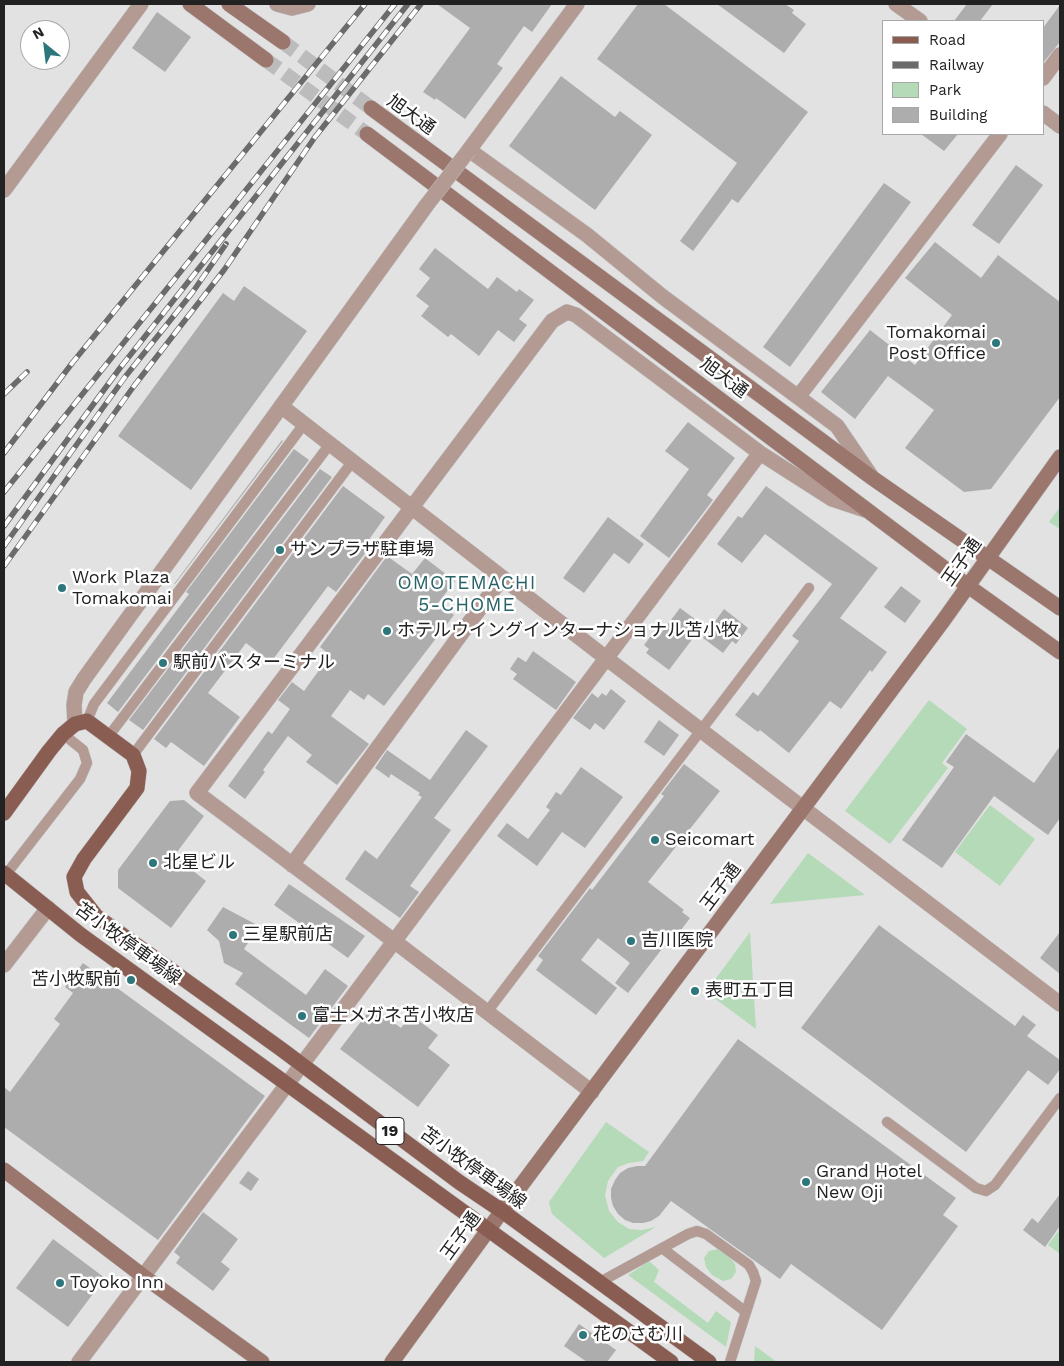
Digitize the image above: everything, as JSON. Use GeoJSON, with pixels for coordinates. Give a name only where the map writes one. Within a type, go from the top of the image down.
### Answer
{"type":"FeatureCollection","features":[{"type":"Feature","properties":{"kind":"main road"},"geometry":{"type":"LineString","coordinates":[[4,814],[49,751],[75,726],[108,737],[133,755]]}},
{"type":"Feature","properties":{"kind":"main road","name":"苫小牧停車場線"},"geometry":{"type":"LineString","coordinates":[[133,755],[139,771],[137,788],[84,859],[74,877],[76,892],[96,916],[458,1182],[710,1362]]}},
{"type":"Feature","properties":{"kind":"main road","name":"苫小牧停車場線"},"geometry":{"type":"LineString","coordinates":[[4,875],[81,935],[671,1362]]}},
{"type":"Feature","properties":{"kind":"street"},"geometry":{"type":"LineString","coordinates":[[4,190],[141,4]]}},
{"type":"Feature","properties":{"kind":"street"},"geometry":{"type":"LineString","coordinates":[[190,4],[266,60]]}},
{"type":"Feature","properties":{"kind":"street"},"geometry":{"type":"LineString","coordinates":[[229,4],[283,42]]}},
{"type":"Feature","properties":{"kind":"street"},"geometry":{"type":"LineString","coordinates":[[277,4],[292,8],[308,4]]}},
{"type":"Feature","properties":{"kind":"street"},"geometry":{"type":"LineString","coordinates":[[75,726],[74,705],[76,692],[426,206],[577,4]]}},
{"type":"Feature","properties":{"kind":"street"},"geometry":{"type":"LineString","coordinates":[[896,4],[919,20]]}},
{"type":"Feature","properties":{"kind":"street"},"geometry":{"type":"LineString","coordinates":[[1044,77],[1060,55]]}},
{"type":"Feature","properties":{"kind":"street","name":"旭大通"},"geometry":{"type":"LineString","coordinates":[[370,108],[871,477],[1060,608]]}},
{"type":"Feature","properties":{"kind":"street"},"geometry":{"type":"LineString","coordinates":[[1044,114],[1060,126]]}},
{"type":"Feature","properties":{"kind":"street","name":"旭大通"},"geometry":{"type":"LineString","coordinates":[[367,134],[968,586],[1060,652]]}},
{"type":"Feature","properties":{"kind":"street"},"geometry":{"type":"LineString","coordinates":[[798,396],[999,135]]}},
{"type":"Feature","properties":{"kind":"street"},"geometry":{"type":"LineString","coordinates":[[469,150],[587,236],[663,297],[837,426],[871,477]]}},
{"type":"Feature","properties":{"kind":"street"},"geometry":{"type":"LineString","coordinates":[[592,1092],[394,940],[197,793],[552,321],[568,312],[576,316],[760,453],[832,499],[869,511]]}},
{"type":"Feature","properties":{"kind":"street"},"geometry":{"type":"LineString","coordinates":[[281,406],[606,658],[1060,1004]]}},
{"type":"Feature","properties":{"kind":"street"},"geometry":{"type":"LineString","coordinates":[[78,1362],[760,453]]}},
{"type":"Feature","properties":{"kind":"street","name":"王子通"},"geometry":{"type":"LineString","coordinates":[[392,1362],[488,1230],[968,586],[1060,457]]}},
{"type":"Feature","properties":{"kind":"street"},"geometry":{"type":"LineString","coordinates":[[292,865],[502,578]]}},
{"type":"Feature","properties":{"kind":"street"},"geometry":{"type":"LineString","coordinates":[[4,965],[48,908]]}},
{"type":"Feature","properties":{"kind":"street"},"geometry":{"type":"LineString","coordinates":[[4,1170],[142,1276],[262,1362]]}},
{"type":"Feature","properties":{"kind":"lane"},"geometry":{"type":"LineString","coordinates":[[4,875],[80,779],[87,763],[75,726],[94,704],[304,424]]}},
{"type":"Feature","properties":{"kind":"lane"},"geometry":{"type":"LineString","coordinates":[[108,737],[330,444]]}},
{"type":"Feature","properties":{"kind":"lane"},"geometry":{"type":"LineString","coordinates":[[133,755],[352,462]]}},
{"type":"Feature","properties":{"kind":"lane"},"geometry":{"type":"LineString","coordinates":[[487,1012],[809,588]]}},
{"type":"Feature","properties":{"kind":"lane"},"geometry":{"type":"LineString","coordinates":[[887,1122],[976,1188],[986,1191],[995,1185],[1060,1098]]}},
{"type":"Feature","properties":{"kind":"lane"},"geometry":{"type":"LineString","coordinates":[[600,1282],[688,1234],[697,1231],[706,1234],[749,1266],[756,1280],[730,1362]]}},
{"type":"Feature","properties":{"kind":"lane"},"geometry":{"type":"LineString","coordinates":[[662,1248],[746,1312]]}},
{"type":"Feature","properties":{"kind":"green space"},"geometry":{"type":"Polygon","coordinates":[[[1060,507],[1060,529],[1049,522],[1060,507]]]}},
{"type":"Feature","properties":{"kind":"green space"},"geometry":{"type":"Polygon","coordinates":[[[929,700],[967,729],[942,763],[948,768],[890,844],[845,811],[929,700]]]}},
{"type":"Feature","properties":{"kind":"green space"},"geometry":{"type":"Polygon","coordinates":[[[990,805],[1035,839],[1000,886],[955,852],[990,805]]]}},
{"type":"Feature","properties":{"kind":"green space"},"geometry":{"type":"Polygon","coordinates":[[[808,853],[865,895],[770,904],[808,853]]]}},
{"type":"Feature","properties":{"kind":"green space"},"geometry":{"type":"Polygon","coordinates":[[[750,932],[756,1029],[706,992],[750,932]]]}},
{"type":"Feature","properties":{"kind":"green space"},"geometry":{"type":"Polygon","coordinates":[[[606,1122],[649,1152],[643,1161],[618,1167],[608,1181],[605,1195],[609,1211],[618,1222],[629,1229],[642,1230],[656,1227],[604,1258],[552,1214],[549,1202],[606,1122]]]}},
{"type":"Feature","properties":{"kind":"green space"},"geometry":{"type":"Polygon","coordinates":[[[1060,1229],[1060,1254],[1048,1245],[1060,1229]]]}},
{"type":"Feature","properties":{"kind":"green space"},"geometry":{"type":"Polygon","coordinates":[[[718,1249],[729,1256],[735,1264],[736,1272],[731,1279],[723,1281],[712,1275],[706,1267],[704,1258],[709,1251],[718,1249]]]}},
{"type":"Feature","properties":{"kind":"green space"},"geometry":{"type":"Polygon","coordinates":[[[649,1261],[659,1270],[654,1282],[708,1323],[716,1311],[731,1322],[726,1347],[628,1275],[649,1261]]]}},
{"type":"Feature","properties":{"kind":"green space"},"geometry":{"type":"Polygon","coordinates":[[[755,1346],[777,1362],[754,1362],[755,1346]]]}},
{"type":"Feature","properties":{"kind":"building"},"geometry":{"type":"Polygon","coordinates":[[[437,4],[552,4],[532,32],[524,26],[497,64],[503,68],[465,119],[436,98],[435,100],[423,92],[470,28],[437,4]]]}},
{"type":"Feature","properties":{"kind":"building"},"geometry":{"type":"Polygon","coordinates":[[[638,4],[664,4],[808,112],[738,203],[732,199],[693,251],[680,241],[737,163],[597,59],[638,4]]]}},
{"type":"Feature","properties":{"kind":"building"},"geometry":{"type":"Polygon","coordinates":[[[717,4],[785,4],[794,10],[792,13],[806,24],[784,53],[717,4]]]}},
{"type":"Feature","properties":{"kind":"building"},"geometry":{"type":"Polygon","coordinates":[[[967,4],[993,4],[981,20],[955,20],[967,4]]]}},
{"type":"Feature","properties":{"kind":"building"},"geometry":{"type":"Polygon","coordinates":[[[1060,5],[1060,42],[1044,62],[1044,27],[1060,5]]]}},
{"type":"Feature","properties":{"kind":"building"},"geometry":{"type":"Polygon","coordinates":[[[157,12],[191,37],[165,72],[132,48],[157,12]]]}},
{"type":"Feature","properties":{"kind":"building"},"geometry":{"type":"Polygon","coordinates":[[[561,76],[615,117],[620,111],[652,135],[595,210],[509,146],[561,76]]]}},
{"type":"Feature","properties":{"kind":"building"},"geometry":{"type":"Polygon","coordinates":[[[922,135],[957,135],[944,151],[922,135]]]}},
{"type":"Feature","properties":{"kind":"building"},"geometry":{"type":"Polygon","coordinates":[[[1016,165],[1043,185],[999,244],[972,225],[1016,165]]]}},
{"type":"Feature","properties":{"kind":"building"},"geometry":{"type":"Polygon","coordinates":[[[884,183],[911,202],[790,367],[763,347],[884,183]]]}},
{"type":"Feature","properties":{"kind":"building","name":"Tomakomai Post Office"},"geometry":{"type":"Polygon","coordinates":[[[935,242],[981,278],[998,255],[1060,302],[1060,397],[991,489],[964,492],[905,448],[934,410],[888,376],[855,419],[821,392],[870,330],[915,365],[952,315],[905,278],[935,242]]]}},
{"type":"Feature","properties":{"kind":"building"},"geometry":{"type":"Polygon","coordinates":[[[435,248],[488,289],[497,277],[517,292],[519,289],[534,300],[519,319],[527,325],[514,342],[498,330],[479,356],[451,334],[448,337],[421,316],[429,306],[416,296],[430,278],[419,269],[435,248]]]}},
{"type":"Feature","properties":{"kind":"building"},"geometry":{"type":"Polygon","coordinates":[[[244,286],[307,331],[191,490],[118,436],[223,293],[234,301],[244,286]]]}},
{"type":"Feature","properties":{"kind":"building"},"geometry":{"type":"Polygon","coordinates":[[[688,422],[735,458],[707,495],[713,500],[669,558],[640,536],[689,469],[665,451],[688,422]]]}},
{"type":"Feature","properties":{"kind":"building"},"geometry":{"type":"Polygon","coordinates":[[[282,440],[283,441],[174,584],[282,440]]]}},
{"type":"Feature","properties":{"kind":"building"},"geometry":{"type":"Polygon","coordinates":[[[294,449],[309,460],[118,712],[107,703],[189,594],[186,592],[294,449]]]}},
{"type":"Feature","properties":{"kind":"building"},"geometry":{"type":"Polygon","coordinates":[[[320,469],[332,477],[143,730],[129,720],[320,469]]]}},
{"type":"Feature","properties":{"kind":"building"},"geometry":{"type":"Polygon","coordinates":[[[343,486],[385,517],[368,541],[372,544],[336,592],[328,586],[271,662],[246,643],[208,693],[240,717],[204,766],[171,742],[166,748],[154,739],[343,486]]]}},
{"type":"Feature","properties":{"kind":"building"},"geometry":{"type":"Polygon","coordinates":[[[766,486],[878,568],[840,618],[887,652],[872,672],[870,670],[841,709],[830,701],[789,753],[760,730],[758,732],[735,715],[753,692],[758,696],[799,641],[792,636],[832,584],[765,534],[742,563],[717,544],[738,516],[742,518],[766,486]]]}},
{"type":"Feature","properties":{"kind":"building"},"geometry":{"type":"Polygon","coordinates":[[[608,517],[644,544],[629,564],[614,553],[584,593],[563,578],[608,517]]]}},
{"type":"Feature","properties":{"kind":"building","name":"ホテルウイングインターナショナル苫小牧"},"geometry":{"type":"Polygon","coordinates":[[[387,556],[412,574],[425,558],[455,581],[438,603],[454,615],[384,706],[368,694],[364,700],[350,690],[331,716],[369,744],[337,785],[306,762],[312,755],[288,736],[245,799],[228,786],[268,731],[272,734],[290,709],[278,700],[292,682],[304,691],[330,655],[320,647],[387,556]]]}},
{"type":"Feature","properties":{"kind":"building"},"geometry":{"type":"Polygon","coordinates":[[[901,586],[921,601],[905,623],[884,607],[901,586]]]}},
{"type":"Feature","properties":{"kind":"building"},"geometry":{"type":"Polygon","coordinates":[[[680,608],[703,625],[669,670],[646,653],[649,649],[644,645],[654,632],[659,636],[680,608]]]}},
{"type":"Feature","properties":{"kind":"building"},"geometry":{"type":"Polygon","coordinates":[[[724,609],[748,628],[736,644],[732,641],[723,653],[703,638],[724,609]]]}},
{"type":"Feature","properties":{"kind":"building"},"geometry":{"type":"Polygon","coordinates":[[[533,651],[576,682],[556,710],[513,679],[517,674],[510,669],[518,657],[526,662],[533,651]]]}},
{"type":"Feature","properties":{"kind":"building"},"geometry":{"type":"Polygon","coordinates":[[[611,689],[626,701],[604,730],[595,723],[590,730],[573,718],[592,693],[598,698],[602,693],[606,696],[611,689]]]}},
{"type":"Feature","properties":{"kind":"building"},"geometry":{"type":"Polygon","coordinates":[[[659,720],[679,735],[664,756],[644,742],[659,720]]]}},
{"type":"Feature","properties":{"kind":"building"},"geometry":{"type":"Polygon","coordinates":[[[466,730],[488,746],[434,818],[451,830],[410,886],[419,892],[400,918],[345,879],[365,850],[377,859],[422,797],[418,795],[420,793],[391,774],[389,778],[375,768],[387,750],[430,780],[466,730]]]}},
{"type":"Feature","properties":{"kind":"building"},"geometry":{"type":"Polygon","coordinates":[[[966,734],[1034,783],[1060,746],[1060,818],[1048,835],[994,796],[942,868],[902,840],[954,767],[946,762],[966,734]]]}},
{"type":"Feature","properties":{"kind":"building"},"geometry":{"type":"Polygon","coordinates":[[[684,764],[720,791],[648,882],[684,910],[682,912],[690,918],[678,934],[675,932],[628,993],[615,983],[630,963],[598,938],[581,960],[617,988],[596,1015],[536,970],[543,960],[538,956],[590,888],[592,890],[664,796],[661,794],[684,764]]]}},
{"type":"Feature","properties":{"kind":"building"},"geometry":{"type":"Polygon","coordinates":[[[581,767],[623,797],[585,848],[562,832],[537,866],[497,836],[507,823],[528,839],[550,810],[546,807],[556,792],[561,795],[581,767]]]}},
{"type":"Feature","properties":{"kind":"building","name":"北星ビル"},"geometry":{"type":"Polygon","coordinates":[[[184,800],[204,816],[174,856],[206,881],[171,928],[118,888],[118,870],[170,801],[184,800]]]}},
{"type":"Feature","properties":{"kind":"building"},"geometry":{"type":"Polygon","coordinates":[[[289,884],[365,936],[348,958],[274,905],[289,884]]]}},
{"type":"Feature","properties":{"kind":"building","name":"富士メガネ苫小牧店"},"geometry":{"type":"Polygon","coordinates":[[[223,907],[259,926],[244,949],[306,995],[325,969],[348,986],[309,1038],[235,984],[243,973],[224,963],[219,941],[207,930],[223,907]]]}},
{"type":"Feature","properties":{"kind":"building"},"geometry":{"type":"Polygon","coordinates":[[[879,925],[1015,1026],[1023,1015],[1036,1025],[1027,1036],[1060,1060],[1060,1069],[1048,1085],[1028,1070],[966,1152],[801,1028],[879,925]]]}},
{"type":"Feature","properties":{"kind":"building"},"geometry":{"type":"Polygon","coordinates":[[[1060,932],[1060,974],[1040,958],[1060,932]]]}},
{"type":"Feature","properties":{"kind":"building"},"geometry":{"type":"Polygon","coordinates":[[[83,963],[265,1096],[158,1240],[4,1127],[4,1087],[10,1092],[60,1024],[54,1019],[73,993],[65,987],[83,963]]]}},
{"type":"Feature","properties":{"kind":"building"},"geometry":{"type":"Polygon","coordinates":[[[372,1007],[401,1028],[411,1015],[438,1035],[428,1048],[450,1065],[418,1107],[340,1049],[372,1007]]]}},
{"type":"Feature","properties":{"kind":"building","name":"Grand Hotel New Oji"},"geometry":{"type":"Polygon","coordinates":[[[738,1039],[956,1198],[943,1215],[958,1226],[882,1330],[791,1264],[780,1279],[671,1201],[659,1216],[643,1223],[633,1223],[625,1220],[613,1206],[611,1189],[620,1173],[628,1168],[645,1166],[738,1039]]]}},
{"type":"Feature","properties":{"kind":"building"},"geometry":{"type":"Polygon","coordinates":[[[248,1171],[259,1179],[251,1191],[239,1183],[248,1171]]]}},
{"type":"Feature","properties":{"kind":"building"},"geometry":{"type":"Polygon","coordinates":[[[1060,1194],[1060,1226],[1045,1247],[1023,1230],[1032,1218],[1038,1223],[1060,1194]]]}},
{"type":"Feature","properties":{"kind":"building"},"geometry":{"type":"Polygon","coordinates":[[[203,1212],[238,1239],[221,1262],[230,1269],[213,1291],[176,1263],[180,1257],[174,1252],[203,1212]]]}},
{"type":"Feature","properties":{"kind":"building","name":"Toyoko Inn"},"geometry":{"type":"Polygon","coordinates":[[[53,1239],[105,1278],[68,1327],[16,1288],[53,1239]]]}},
{"type":"Feature","properties":{"kind":"building","name":"花のさむ川"},"geometry":{"type":"Polygon","coordinates":[[[579,1324],[616,1350],[607,1362],[587,1362],[564,1346],[579,1324]]]}},
{"type":"Feature","properties":{"kind":"tunnel"},"geometry":{"type":"LineString","coordinates":[[283,42],[371,108]]}},
{"type":"Feature","properties":{"kind":"tunnel"},"geometry":{"type":"LineString","coordinates":[[266,60],[367,134]]}},
{"type":"Feature","properties":{"kind":"railway"},"geometry":{"type":"LineString","coordinates":[[4,453],[73,362],[365,4]]}},
{"type":"Feature","properties":{"kind":"railway"},"geometry":{"type":"LineString","coordinates":[[4,492],[395,4]]}},
{"type":"Feature","properties":{"kind":"railway"},"geometry":{"type":"LineString","coordinates":[[4,526],[120,368],[408,4]]}},
{"type":"Feature","properties":{"kind":"railway"},"geometry":{"type":"LineString","coordinates":[[4,566],[134,386],[224,270],[315,137],[421,4]]}},
{"type":"Feature","properties":{"kind":"railway"},"geometry":{"type":"LineString","coordinates":[[4,546],[125,377],[192,293],[226,244]]}},
{"type":"Feature","properties":{"kind":"railway"},"geometry":{"type":"LineString","coordinates":[[4,394],[27,372]]}},
{"type":"Feature","properties":{"kind":"place","name":"Tomakomai Post Office"},"geometry":{"type":"Point","coordinates":[996,343]}},
{"type":"Feature","properties":{"kind":"place","name":"サンプラザ駐車場"},"geometry":{"type":"Point","coordinates":[280,550]}},
{"type":"Feature","properties":{"kind":"place","name":"Work Plaza Tomakomai"},"geometry":{"type":"Point","coordinates":[62,588]}},
{"type":"Feature","properties":{"kind":"place","name":"ホテルウイングインターナショナル苫小牧"},"geometry":{"type":"Point","coordinates":[387,631]}},
{"type":"Feature","properties":{"kind":"place","name":"駅前バスターミナル"},"geometry":{"type":"Point","coordinates":[163,663]}},
{"type":"Feature","properties":{"kind":"place","name":"Seicomart"},"geometry":{"type":"Point","coordinates":[655,840]}},
{"type":"Feature","properties":{"kind":"place","name":"北星ビル"},"geometry":{"type":"Point","coordinates":[153,863]}},
{"type":"Feature","properties":{"kind":"place","name":"三星駅前店"},"geometry":{"type":"Point","coordinates":[233,935]}},
{"type":"Feature","properties":{"kind":"place","name":"吉川医院"},"geometry":{"type":"Point","coordinates":[631,941]}},
{"type":"Feature","properties":{"kind":"place","name":"苫小牧駅前"},"geometry":{"type":"Point","coordinates":[131,980]}},
{"type":"Feature","properties":{"kind":"place","name":"表町五丁目"},"geometry":{"type":"Point","coordinates":[695,991]}},
{"type":"Feature","properties":{"kind":"place","name":"富士メガネ苫小牧店"},"geometry":{"type":"Point","coordinates":[302,1016]}},
{"type":"Feature","properties":{"kind":"place","name":"Grand Hotel New Oji"},"geometry":{"type":"Point","coordinates":[806,1182]}},
{"type":"Feature","properties":{"kind":"place","name":"Toyoko Inn"},"geometry":{"type":"Point","coordinates":[60,1283]}},
{"type":"Feature","properties":{"kind":"place","name":"花のさむ川"},"geometry":{"type":"Point","coordinates":[583,1335]}},
{"type":"Feature","properties":{"kind":"district","name":"OMOTEMACHI 5-CHOME"},"geometry":{"type":"Point","coordinates":[467,594]}}]}
